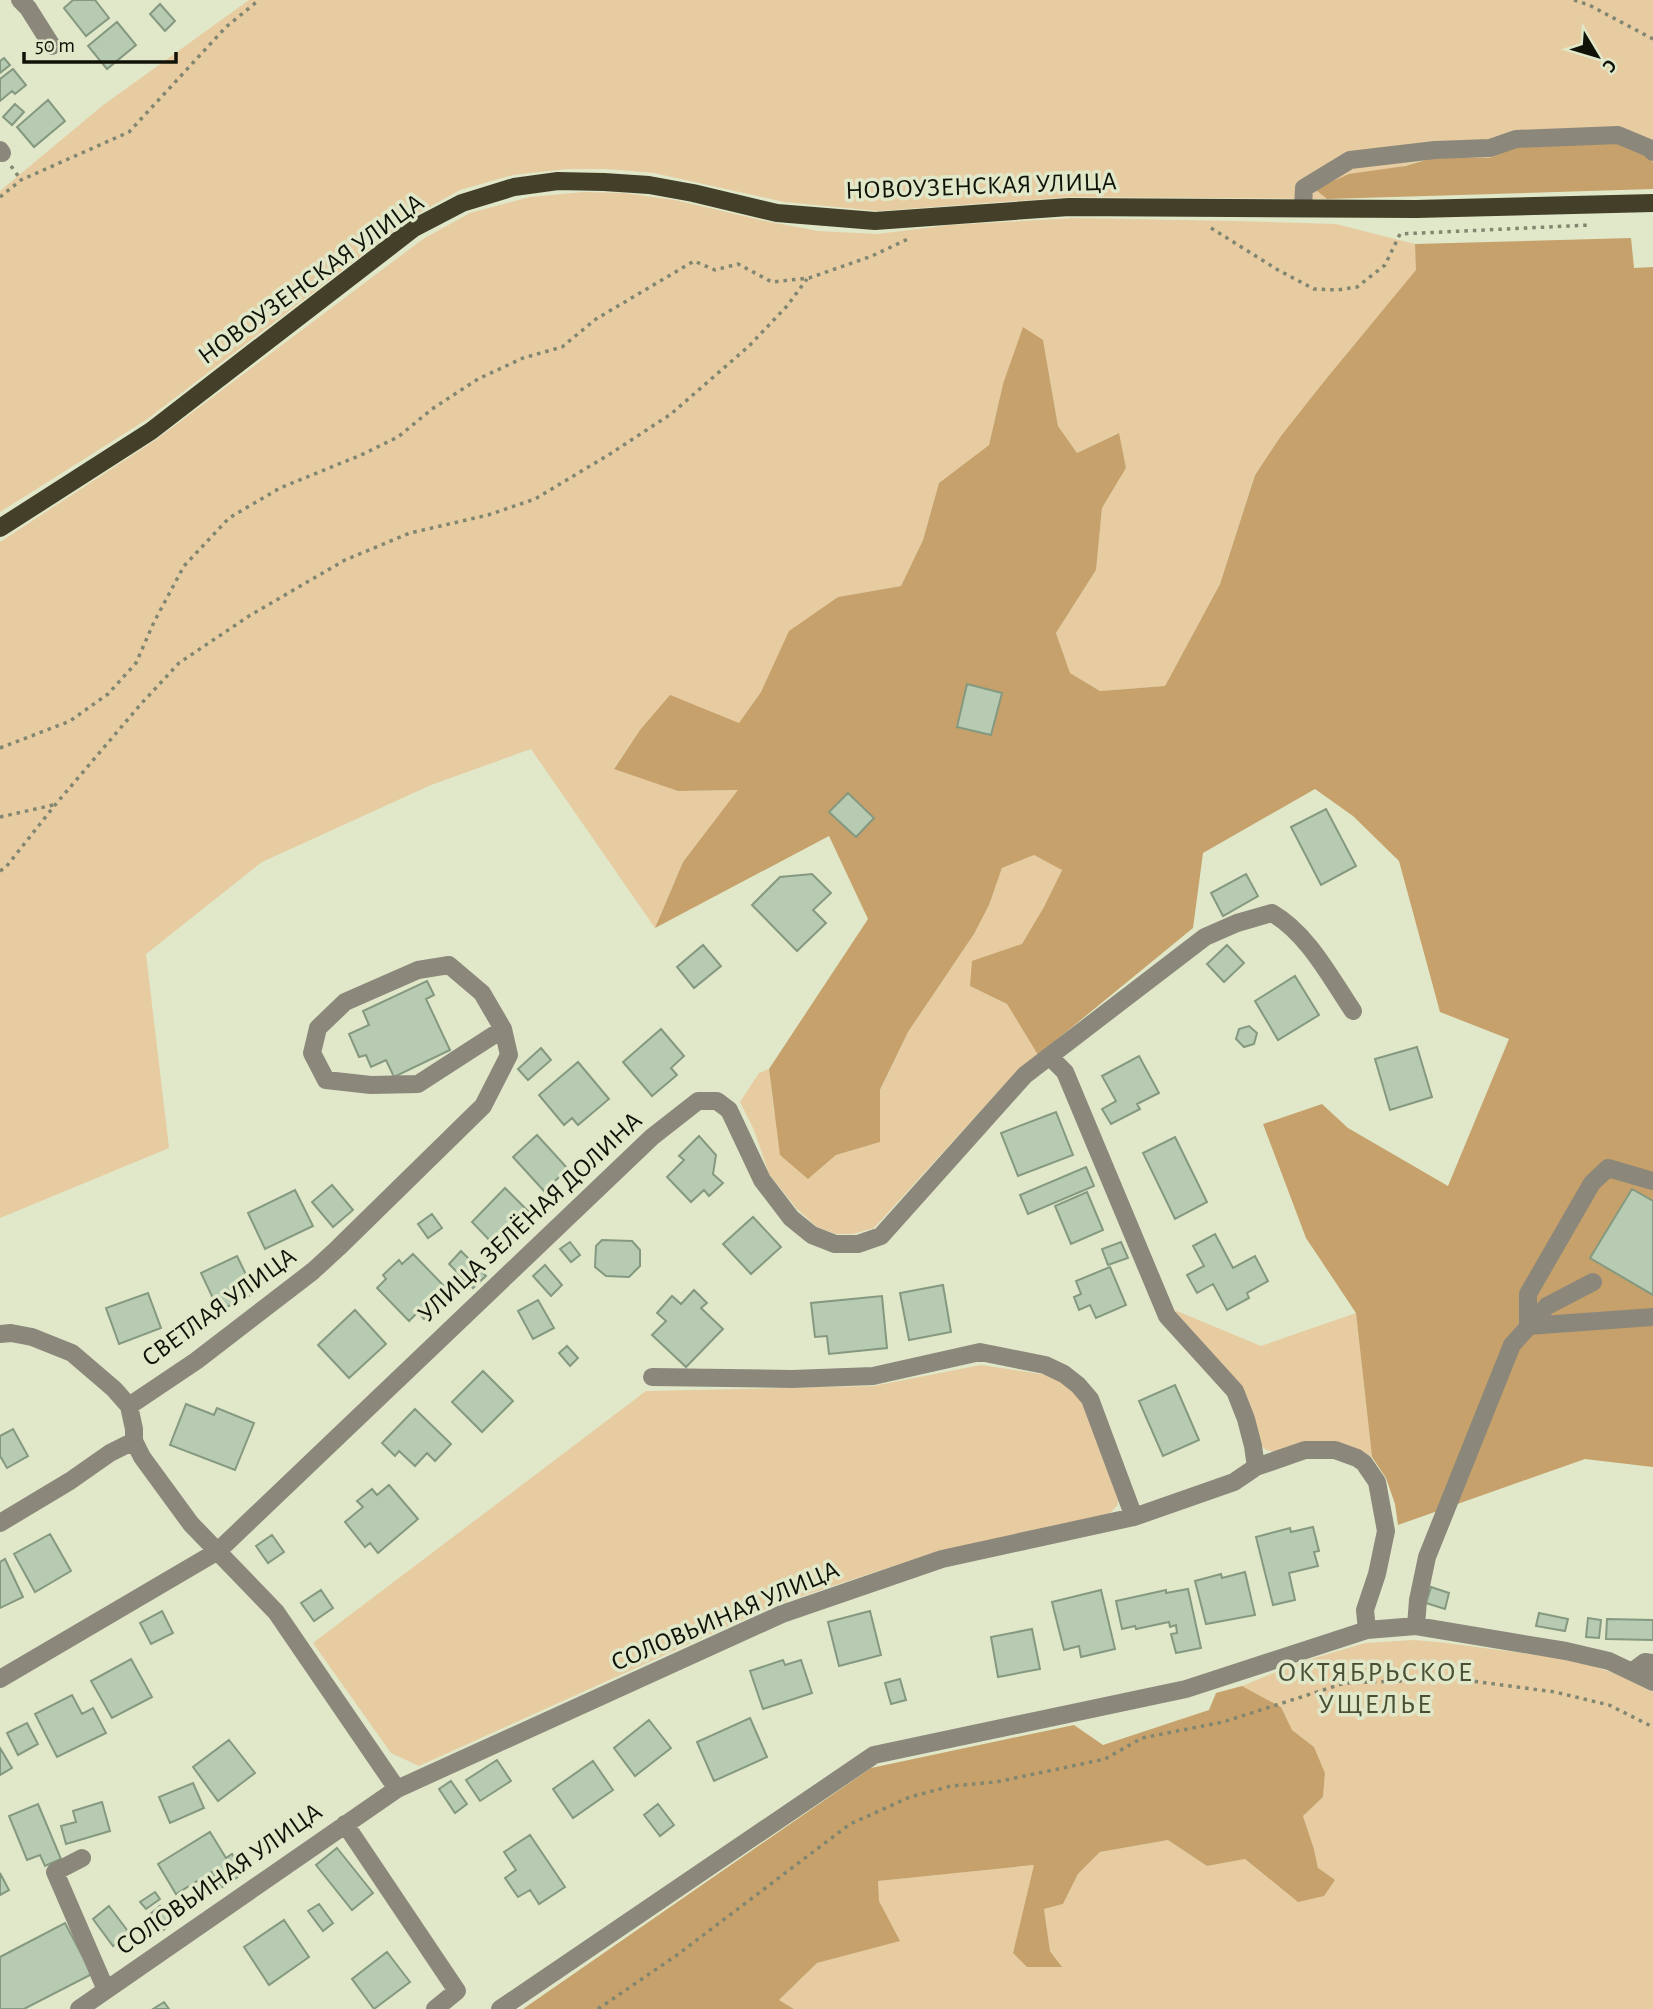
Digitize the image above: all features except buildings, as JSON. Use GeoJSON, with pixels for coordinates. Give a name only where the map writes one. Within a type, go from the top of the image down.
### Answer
{"type":"FeatureCollection","features":[{"type":"Feature","properties":{"kind":"main road","name":"НОВОУЗЕНСКАЯ УЛИЦА"},"geometry":{"type":"LineString","coordinates":[[0,528],[151,431],[414,228],[463,203],[514,187],[558,181],[649,185],[778,213],[875,221],[1069,207],[1429,209],[1653,203]]}},
{"type":"Feature","properties":{"kind":"street"},"geometry":{"type":"LineString","coordinates":[[20,0],[52,46]]}},
{"type":"Feature","properties":{"kind":"street"},"geometry":{"type":"LineString","coordinates":[[1303,208],[1304,188],[1350,160],[1382,155],[1490,148],[1516,139],[1618,135],[1653,152]]}},
{"type":"Feature","properties":{"kind":"street","name":"УЛИЦА ЗЕЛЁНАЯ ДОЛИНА"},"geometry":{"type":"LineString","coordinates":[[0,1679],[218,1551],[642,1146],[698,1101],[717,1101],[729,1110],[762,1180],[791,1218],[812,1235],[824,1240],[835,1244],[858,1244],[881,1236],[1026,1075],[1205,937],[1237,923],[1272,913],[1299,933],[1353,1012]]}},
{"type":"Feature","properties":{"kind":"street"},"geometry":{"type":"LineString","coordinates":[[449,965],[482,993],[503,1028],[418,1084],[371,1085],[326,1080],[312,1054],[318,1028],[345,1002],[418,970],[449,965]]}},
{"type":"Feature","properties":{"kind":"street","name":"СВЕТЛАЯ УЛИЦА"},"geometry":{"type":"LineString","coordinates":[[129,1406],[207,1353],[313,1271],[482,1106],[509,1055],[503,1028]]}},
{"type":"Feature","properties":{"kind":"street"},"geometry":{"type":"LineString","coordinates":[[1050,1057],[1065,1072],[1167,1315],[1235,1391],[1247,1419],[1255,1467]]}},
{"type":"Feature","properties":{"kind":"street"},"geometry":{"type":"LineString","coordinates":[[1528,1326],[1528,1294],[1592,1183],[1608,1168],[1653,1181]]}},
{"type":"Feature","properties":{"kind":"street"},"geometry":{"type":"LineString","coordinates":[[1416,1626],[1418,1600],[1427,1557],[1512,1345],[1547,1306],[1593,1282]]}},
{"type":"Feature","properties":{"kind":"street"},"geometry":{"type":"LineString","coordinates":[[1528,1326],[1653,1317]]}},
{"type":"Feature","properties":{"kind":"street"},"geometry":{"type":"LineString","coordinates":[[0,1334],[32,1337],[72,1353],[114,1389],[129,1406],[134,1441],[142,1457],[191,1524],[276,1612],[397,1789]]}},
{"type":"Feature","properties":{"kind":"street"},"geometry":{"type":"LineString","coordinates":[[652,1377],[792,1379],[873,1376],[980,1352],[1045,1365],[1064,1374],[1090,1399],[1133,1517]]}},
{"type":"Feature","properties":{"kind":"street"},"geometry":{"type":"LineString","coordinates":[[0,1523],[70,1481],[110,1453],[134,1441]]}},
{"type":"Feature","properties":{"kind":"street","name":"СОЛОВЬИНАЯ УЛИЦА"},"geometry":{"type":"LineString","coordinates":[[79,2009],[397,1789],[782,1614],[942,1559],[1133,1517],[1234,1482],[1255,1467],[1306,1450],[1335,1450],[1357,1458],[1364,1463],[1377,1482],[1386,1531],[1377,1574],[1365,1610],[1367,1630]]}},
{"type":"Feature","properties":{"kind":"street"},"geometry":{"type":"LineString","coordinates":[[500,2009],[874,1755],[1186,1689],[1367,1630],[1416,1626],[1566,1651],[1609,1661],[1653,1682]]}},
{"type":"Feature","properties":{"kind":"street"},"geometry":{"type":"LineString","coordinates":[[1633,1671],[1645,1662],[1653,1663]]}},
{"type":"Feature","properties":{"kind":"street"},"geometry":{"type":"LineString","coordinates":[[345,1824],[457,1991],[435,2009]]}},
{"type":"Feature","properties":{"kind":"street"},"geometry":{"type":"LineString","coordinates":[[82,1857],[55,1872],[106,1990]]}},
{"type":"Feature","properties":{"kind":"path"},"geometry":{"type":"LineString","coordinates":[[0,197],[21,180],[130,132],[226,27],[259,0]]}},
{"type":"Feature","properties":{"kind":"path"},"geometry":{"type":"LineString","coordinates":[[1574,0],[1653,39]]}},
{"type":"Feature","properties":{"kind":"path"},"geometry":{"type":"LineString","coordinates":[[1208,225],[1278,270],[1314,289],[1337,290],[1357,287],[1385,265],[1400,234],[1600,225]]}},
{"type":"Feature","properties":{"kind":"path"},"geometry":{"type":"LineString","coordinates":[[0,748],[69,721],[108,694],[136,663],[184,566],[229,518],[280,488],[398,437],[432,409],[478,379],[523,358],[562,347],[596,319],[694,261],[715,270],[738,264],[772,282],[808,278],[872,256],[912,237]]}},
{"type":"Feature","properties":{"kind":"path"},"geometry":{"type":"LineString","coordinates":[[0,872],[55,804],[179,663],[249,616],[345,560],[410,533],[488,515],[535,499],[610,454],[671,414],[749,346],[808,278]]}},
{"type":"Feature","properties":{"kind":"path"},"geometry":{"type":"LineString","coordinates":[[0,817],[55,804]]}},
{"type":"Feature","properties":{"kind":"path"},"geometry":{"type":"LineString","coordinates":[[598,2009],[730,1916],[850,1824],[910,1797],[941,1788],[996,1782],[1105,1759],[1142,1738],[1223,1722],[1345,1683],[1457,1679],[1543,1690],[1609,1705],[1653,1727]]}},
{"type":"Feature","properties":{"kind":"shaded area"},"geometry":{"type":"Polygon","coordinates":[[[249,0],[1653,0],[1653,162],[1639,149],[1517,147],[1489,158],[1436,157],[1316,189],[1327,199],[1071,197],[878,211],[784,202],[654,173],[567,169],[513,175],[460,190],[412,217],[146,420],[0,512],[0,191],[102,106],[249,0]]]}},
{"type":"Feature","properties":{"kind":"shaded area"},"geometry":{"type":"Polygon","coordinates":[[[1618,140],[1639,149],[1653,162],[1653,189],[1327,199],[1315,189],[1349,174],[1405,166],[1436,157],[1489,158],[1517,147],[1618,140]]]}},
{"type":"Feature","properties":{"kind":"shaded area"},"geometry":{"type":"Polygon","coordinates":[[[584,192],[624,193],[675,200],[818,231],[877,234],[950,225],[1074,218],[1336,224],[1415,244],[1417,270],[1326,379],[1255,474],[1220,584],[1165,686],[1100,691],[1070,673],[1056,633],[1096,570],[1102,508],[1126,468],[1118,433],[1077,453],[1058,426],[1043,340],[1003,384],[989,445],[939,483],[923,540],[901,586],[838,597],[790,631],[761,692],[739,724],[640,730],[614,768],[678,791],[739,790],[683,862],[655,928],[531,749],[431,785],[262,862],[146,954],[169,1148],[0,1218],[0,542],[157,439],[423,239],[470,213],[530,197],[584,192]]]}},
{"type":"Feature","properties":{"kind":"shaded area"},"geometry":{"type":"Polygon","coordinates":[[[1631,238],[1634,268],[1653,267],[1653,1467],[1585,1459],[1398,1525],[1395,1504],[1386,1478],[1372,1457],[1356,1313],[1306,1238],[1263,1124],[1322,1104],[1348,1128],[1448,1186],[1509,1039],[1440,1012],[1399,861],[1353,816],[1315,789],[1203,853],[1193,928],[1038,1055],[1007,1004],[970,986],[972,961],[1022,944],[1062,870],[1034,855],[1002,868],[989,905],[974,934],[908,1032],[880,1090],[880,1142],[836,1155],[808,1179],[780,1155],[769,1069],[868,919],[829,836],[655,928],[683,862],[738,790],[678,791],[614,769],[640,730],[670,695],[739,723],[761,692],[789,631],[838,597],[901,586],[923,540],[939,483],[989,445],[1003,384],[1023,327],[1043,340],[1058,426],[1077,453],[1119,433],[1126,468],[1102,508],[1096,570],[1056,633],[1070,673],[1100,691],[1165,686],[1220,584],[1255,475],[1281,436],[1416,270],[1415,244],[1631,238]]]}},
{"type":"Feature","properties":{"kind":"shaded area"},"geometry":{"type":"Polygon","coordinates":[[[1034,855],[1062,869],[1045,907],[1022,944],[970,986],[1007,1004],[1038,1055],[1017,1071],[874,1228],[853,1234],[836,1234],[817,1227],[797,1209],[769,1174],[754,1130],[740,1102],[759,1073],[769,1069],[774,1112],[808,1179],[836,1155],[879,1142],[880,1091],[908,1032],[974,934],[989,905],[1002,868],[1034,855]]]}},
{"type":"Feature","properties":{"kind":"shaded area"},"geometry":{"type":"Polygon","coordinates":[[[1172,1309],[1261,1346],[1356,1313],[1372,1457],[1361,1450],[1266,1450],[1260,1444],[1242,1386],[1172,1309]]]}},
{"type":"Feature","properties":{"kind":"shaded area"},"geometry":{"type":"Polygon","coordinates":[[[981,1365],[1041,1374],[1060,1380],[1085,1401],[1119,1495],[1117,1506],[1109,1514],[939,1551],[775,1605],[419,1766],[391,1753],[313,1643],[646,1391],[873,1386],[981,1365]]]}},
{"type":"Feature","properties":{"kind":"shaded area"},"geometry":{"type":"Polygon","coordinates":[[[1414,1640],[1565,1659],[1617,1674],[1653,1692],[1653,2009],[794,2009],[779,2000],[817,1963],[899,1941],[879,1901],[877,1881],[1035,1865],[1013,1953],[1027,1967],[1062,1967],[1050,1951],[1044,1909],[1063,1904],[1078,1874],[1100,1852],[1168,1840],[1207,1866],[1245,1859],[1298,1902],[1318,1868],[1303,1816],[1323,1797],[1325,1773],[1314,1747],[1292,1730],[1281,1707],[1242,1686],[1301,1662],[1365,1643],[1414,1640]]]}},
{"type":"Feature","properties":{"kind":"shaded area"},"geometry":{"type":"Polygon","coordinates":[[[1242,1686],[1281,1707],[1292,1730],[1314,1747],[1325,1773],[1323,1797],[1303,1816],[1318,1868],[1335,1880],[1324,1896],[1298,1902],[1245,1859],[1207,1866],[1168,1840],[1100,1852],[1078,1874],[1063,1904],[1044,1909],[1050,1951],[1062,1967],[1027,1967],[1013,1953],[1034,1865],[878,1881],[879,1901],[900,1941],[817,1963],[779,2000],[794,2009],[523,2009],[871,1768],[1074,1725],[1103,1745],[1209,1710],[1216,1693],[1242,1686]]]}},
{"type":"Feature","properties":{"kind":"district","name":"ОКТЯБРЬСКОЕ УЩЕЛЬЕ"},"geometry":{"type":"Point","coordinates":[1376,1689]}}]}
